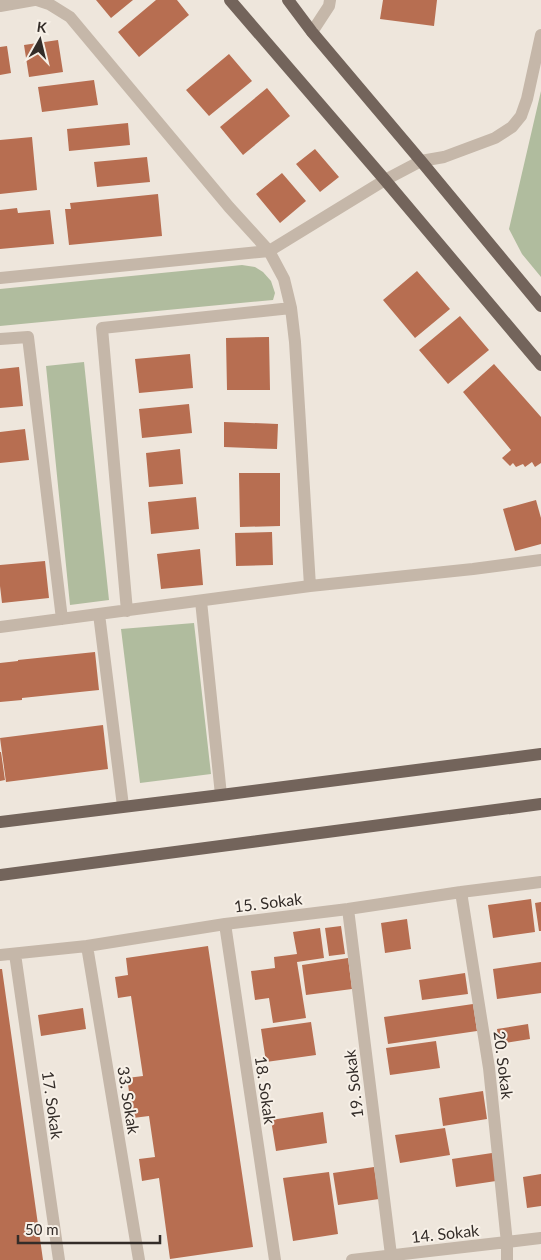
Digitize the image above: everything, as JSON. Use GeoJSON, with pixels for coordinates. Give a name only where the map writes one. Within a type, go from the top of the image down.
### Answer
{"type":"FeatureCollection","features":[{"type":"Feature","properties":{"kind":"main road"},"geometry":{"type":"LineString","coordinates":[[230,0],[541,365]]}},
{"type":"Feature","properties":{"kind":"main road"},"geometry":{"type":"LineString","coordinates":[[288,0],[312,32],[541,306]]}},
{"type":"Feature","properties":{"kind":"main road"},"geometry":{"type":"LineString","coordinates":[[0,822],[541,754]]}},
{"type":"Feature","properties":{"kind":"main road"},"geometry":{"type":"LineString","coordinates":[[0,874],[541,804]]}},
{"type":"Feature","properties":{"kind":"street"},"geometry":{"type":"LineString","coordinates":[[0,6],[35,0],[50,4],[70,17],[269,251],[284,279],[291,308],[295,342],[310,586]]}},
{"type":"Feature","properties":{"kind":"street"},"geometry":{"type":"LineString","coordinates":[[312,32],[329,6],[330,0]]}},
{"type":"Feature","properties":{"kind":"street"},"geometry":{"type":"LineString","coordinates":[[0,278],[269,251],[385,180],[421,161],[444,157],[495,138],[512,127],[521,116],[527,98],[541,35]]}},
{"type":"Feature","properties":{"kind":"street"},"geometry":{"type":"LineString","coordinates":[[127,611],[102,328],[291,308]]}},
{"type":"Feature","properties":{"kind":"street"},"geometry":{"type":"LineString","coordinates":[[0,339],[28,337],[62,619]]}},
{"type":"Feature","properties":{"kind":"street"},"geometry":{"type":"LineString","coordinates":[[0,628],[310,586],[541,560]]}},
{"type":"Feature","properties":{"kind":"street"},"geometry":{"type":"LineString","coordinates":[[200,601],[221,795]]}},
{"type":"Feature","properties":{"kind":"street"},"geometry":{"type":"LineString","coordinates":[[99,614],[123,806]]}},
{"type":"Feature","properties":{"kind":"street","name":"15. Sokak"},"geometry":{"type":"LineString","coordinates":[[0,955],[87,946],[225,924],[541,882]]}},
{"type":"Feature","properties":{"kind":"street","name":"20. Sokak"},"geometry":{"type":"LineString","coordinates":[[461,892],[489,1068],[507,1260]]}},
{"type":"Feature","properties":{"kind":"street","name":"19. Sokak"},"geometry":{"type":"LineString","coordinates":[[348,909],[391,1255]]}},
{"type":"Feature","properties":{"kind":"street","name":"18. Sokak"},"geometry":{"type":"LineString","coordinates":[[225,924],[275,1260]]}},
{"type":"Feature","properties":{"kind":"street","name":"33. Sokak"},"geometry":{"type":"LineString","coordinates":[[87,946],[139,1260]]}},
{"type":"Feature","properties":{"kind":"street","name":"17. Sokak"},"geometry":{"type":"LineString","coordinates":[[15,954],[59,1260]]}},
{"type":"Feature","properties":{"kind":"street","name":"14. Sokak"},"geometry":{"type":"LineString","coordinates":[[352,1260],[541,1238]]}},
{"type":"Feature","properties":{"kind":"green space"},"geometry":{"type":"Polygon","coordinates":[[[541,91],[541,277],[522,254],[509,229],[541,91]]]}},
{"type":"Feature","properties":{"kind":"green space"},"geometry":{"type":"Polygon","coordinates":[[[242,265],[255,267],[263,272],[271,281],[275,293],[273,300],[0,326],[0,289],[242,265]]]}},
{"type":"Feature","properties":{"kind":"green space"},"geometry":{"type":"Polygon","coordinates":[[[84,362],[109,600],[70,605],[46,366],[84,362]]]}},
{"type":"Feature","properties":{"kind":"green space"},"geometry":{"type":"Polygon","coordinates":[[[194,623],[211,774],[140,783],[121,629],[194,623]]]}},
{"type":"Feature","properties":{"kind":"building"},"geometry":{"type":"Polygon","coordinates":[[[96,0],[133,0],[111,18],[96,0]]]}},
{"type":"Feature","properties":{"kind":"building"},"geometry":{"type":"Polygon","coordinates":[[[156,0],[177,0],[189,15],[139,57],[118,32],[156,0]]]}},
{"type":"Feature","properties":{"kind":"building"},"geometry":{"type":"Polygon","coordinates":[[[383,0],[437,0],[434,26],[380,19],[383,0]]]}},
{"type":"Feature","properties":{"kind":"building"},"geometry":{"type":"Polygon","coordinates":[[[58,40],[63,72],[29,77],[24,45],[58,40]]]}},
{"type":"Feature","properties":{"kind":"building"},"geometry":{"type":"Polygon","coordinates":[[[7,46],[11,73],[0,75],[0,47],[7,46]]]}},
{"type":"Feature","properties":{"kind":"building"},"geometry":{"type":"Polygon","coordinates":[[[229,54],[252,81],[209,116],[186,90],[229,54]]]}},
{"type":"Feature","properties":{"kind":"building"},"geometry":{"type":"Polygon","coordinates":[[[94,80],[98,105],[42,112],[38,87],[94,80]]]}},
{"type":"Feature","properties":{"kind":"building"},"geometry":{"type":"Polygon","coordinates":[[[267,88],[290,116],[243,155],[220,127],[267,88]]]}},
{"type":"Feature","properties":{"kind":"building"},"geometry":{"type":"Polygon","coordinates":[[[128,123],[130,145],[69,151],[67,129],[128,123]]]}},
{"type":"Feature","properties":{"kind":"building"},"geometry":{"type":"Polygon","coordinates":[[[32,137],[37,190],[0,194],[0,140],[32,137]]]}},
{"type":"Feature","properties":{"kind":"building"},"geometry":{"type":"Polygon","coordinates":[[[315,149],[339,177],[320,192],[296,164],[315,149]]]}},
{"type":"Feature","properties":{"kind":"building"},"geometry":{"type":"Polygon","coordinates":[[[147,157],[150,182],[97,187],[94,162],[147,157]]]}},
{"type":"Feature","properties":{"kind":"building"},"geometry":{"type":"Polygon","coordinates":[[[282,173],[306,201],[280,223],[256,194],[282,173]]]}},
{"type":"Feature","properties":{"kind":"building"},"geometry":{"type":"Polygon","coordinates":[[[158,194],[162,236],[69,245],[65,209],[71,209],[70,203],[158,194]]]}},
{"type":"Feature","properties":{"kind":"building"},"geometry":{"type":"Polygon","coordinates":[[[17,208],[18,213],[50,210],[54,244],[0,249],[0,210],[17,208]]]}},
{"type":"Feature","properties":{"kind":"building"},"geometry":{"type":"Polygon","coordinates":[[[417,271],[450,309],[415,338],[383,300],[417,271]]]}},
{"type":"Feature","properties":{"kind":"building"},"geometry":{"type":"Polygon","coordinates":[[[460,316],[489,350],[448,384],[419,350],[460,316]]]}},
{"type":"Feature","properties":{"kind":"building"},"geometry":{"type":"Polygon","coordinates":[[[269,337],[270,390],[227,390],[226,338],[269,337]]]}},
{"type":"Feature","properties":{"kind":"building"},"geometry":{"type":"Polygon","coordinates":[[[190,354],[193,388],[139,393],[135,359],[190,354]]]}},
{"type":"Feature","properties":{"kind":"building"},"geometry":{"type":"Polygon","coordinates":[[[494,364],[541,417],[541,463],[535,467],[532,462],[525,467],[523,464],[516,467],[513,463],[510,466],[502,458],[511,450],[463,392],[494,364]]]}},
{"type":"Feature","properties":{"kind":"building"},"geometry":{"type":"Polygon","coordinates":[[[19,367],[23,406],[0,408],[0,369],[19,367]]]}},
{"type":"Feature","properties":{"kind":"building"},"geometry":{"type":"Polygon","coordinates":[[[189,404],[192,433],[142,438],[139,409],[189,404]]]}},
{"type":"Feature","properties":{"kind":"building"},"geometry":{"type":"Polygon","coordinates":[[[224,422],[278,424],[277,449],[224,447],[224,422]]]}},
{"type":"Feature","properties":{"kind":"building"},"geometry":{"type":"Polygon","coordinates":[[[25,429],[29,460],[0,463],[0,432],[25,429]]]}},
{"type":"Feature","properties":{"kind":"building"},"geometry":{"type":"Polygon","coordinates":[[[180,449],[183,484],[149,487],[146,453],[180,449]]]}},
{"type":"Feature","properties":{"kind":"building"},"geometry":{"type":"Polygon","coordinates":[[[239,473],[280,473],[280,526],[240,527],[239,473]]]}},
{"type":"Feature","properties":{"kind":"building"},"geometry":{"type":"Polygon","coordinates":[[[196,497],[199,529],[151,534],[148,502],[196,497]]]}},
{"type":"Feature","properties":{"kind":"building"},"geometry":{"type":"Polygon","coordinates":[[[536,500],[541,518],[541,544],[515,551],[503,509],[536,500]]]}},
{"type":"Feature","properties":{"kind":"building"},"geometry":{"type":"Polygon","coordinates":[[[272,532],[273,565],[236,566],[235,533],[272,532]]]}},
{"type":"Feature","properties":{"kind":"building"},"geometry":{"type":"Polygon","coordinates":[[[200,549],[203,585],[161,589],[157,554],[200,549]]]}},
{"type":"Feature","properties":{"kind":"building"},"geometry":{"type":"Polygon","coordinates":[[[45,561],[49,598],[2,603],[0,565],[45,561]]]}},
{"type":"Feature","properties":{"kind":"building"},"geometry":{"type":"Polygon","coordinates":[[[95,652],[99,690],[0,702],[0,663],[95,652]]]}},
{"type":"Feature","properties":{"kind":"building"},"geometry":{"type":"Polygon","coordinates":[[[103,725],[108,769],[6,782],[0,738],[103,725]]]}},
{"type":"Feature","properties":{"kind":"building"},"geometry":{"type":"Polygon","coordinates":[[[0,752],[5,780],[0,781],[0,752]]]}},
{"type":"Feature","properties":{"kind":"building"},"geometry":{"type":"Polygon","coordinates":[[[531,899],[535,932],[493,938],[488,905],[531,899]]]}},
{"type":"Feature","properties":{"kind":"building"},"geometry":{"type":"Polygon","coordinates":[[[541,902],[541,931],[539,931],[535,903],[541,902]]]}},
{"type":"Feature","properties":{"kind":"building"},"geometry":{"type":"Polygon","coordinates":[[[407,919],[411,949],[385,953],[381,923],[407,919]]]}},
{"type":"Feature","properties":{"kind":"building"},"geometry":{"type":"Polygon","coordinates":[[[341,926],[345,954],[329,956],[325,928],[341,926]]]}},
{"type":"Feature","properties":{"kind":"building"},"geometry":{"type":"Polygon","coordinates":[[[320,928],[324,958],[297,962],[306,1018],[273,1023],[269,998],[255,1000],[251,971],[275,968],[274,957],[297,954],[293,932],[320,928]]]}},
{"type":"Feature","properties":{"kind":"building"},"geometry":{"type":"Polygon","coordinates":[[[208,946],[253,1247],[170,1259],[159,1178],[142,1181],[139,1159],[155,1157],[149,1116],[133,1118],[127,1078],[143,1076],[131,996],[118,998],[115,977],[128,975],[126,958],[208,946]]]}},
{"type":"Feature","properties":{"kind":"building"},"geometry":{"type":"Polygon","coordinates":[[[348,958],[352,989],[306,995],[302,965],[348,958]]]}},
{"type":"Feature","properties":{"kind":"building"},"geometry":{"type":"Polygon","coordinates":[[[541,962],[541,993],[497,999],[493,969],[541,962]]]}},
{"type":"Feature","properties":{"kind":"building"},"geometry":{"type":"Polygon","coordinates":[[[0,969],[2,969],[43,1260],[0,1260],[0,969]]]}},
{"type":"Feature","properties":{"kind":"building"},"geometry":{"type":"Polygon","coordinates":[[[465,973],[468,994],[422,1000],[419,980],[465,973]]]}},
{"type":"Feature","properties":{"kind":"building"},"geometry":{"type":"Polygon","coordinates":[[[473,1004],[477,1031],[388,1044],[384,1017],[473,1004]]]}},
{"type":"Feature","properties":{"kind":"building"},"geometry":{"type":"Polygon","coordinates":[[[83,1008],[86,1029],[41,1036],[38,1015],[83,1008]]]}},
{"type":"Feature","properties":{"kind":"building"},"geometry":{"type":"Polygon","coordinates":[[[311,1022],[316,1055],[266,1062],[261,1029],[311,1022]]]}},
{"type":"Feature","properties":{"kind":"building"},"geometry":{"type":"Polygon","coordinates":[[[528,1024],[530,1039],[499,1044],[497,1029],[528,1024]]]}},
{"type":"Feature","properties":{"kind":"building"},"geometry":{"type":"Polygon","coordinates":[[[436,1041],[440,1068],[390,1075],[386,1048],[436,1041]]]}},
{"type":"Feature","properties":{"kind":"building"},"geometry":{"type":"Polygon","coordinates":[[[483,1091],[487,1119],[443,1126],[439,1098],[483,1091]]]}},
{"type":"Feature","properties":{"kind":"building"},"geometry":{"type":"Polygon","coordinates":[[[323,1112],[327,1143],[276,1151],[271,1120],[323,1112]]]}},
{"type":"Feature","properties":{"kind":"building"},"geometry":{"type":"Polygon","coordinates":[[[445,1128],[450,1155],[400,1163],[395,1135],[445,1128]]]}},
{"type":"Feature","properties":{"kind":"building"},"geometry":{"type":"Polygon","coordinates":[[[492,1153],[496,1181],[456,1187],[452,1159],[492,1153]]]}},
{"type":"Feature","properties":{"kind":"building"},"geometry":{"type":"Polygon","coordinates":[[[374,1167],[379,1199],[338,1205],[333,1173],[374,1167]]]}},
{"type":"Feature","properties":{"kind":"building"},"geometry":{"type":"Polygon","coordinates":[[[329,1172],[338,1234],[293,1241],[283,1178],[329,1172]]]}},
{"type":"Feature","properties":{"kind":"building"},"geometry":{"type":"Polygon","coordinates":[[[541,1174],[541,1206],[527,1208],[523,1177],[541,1174]]]}}]}
